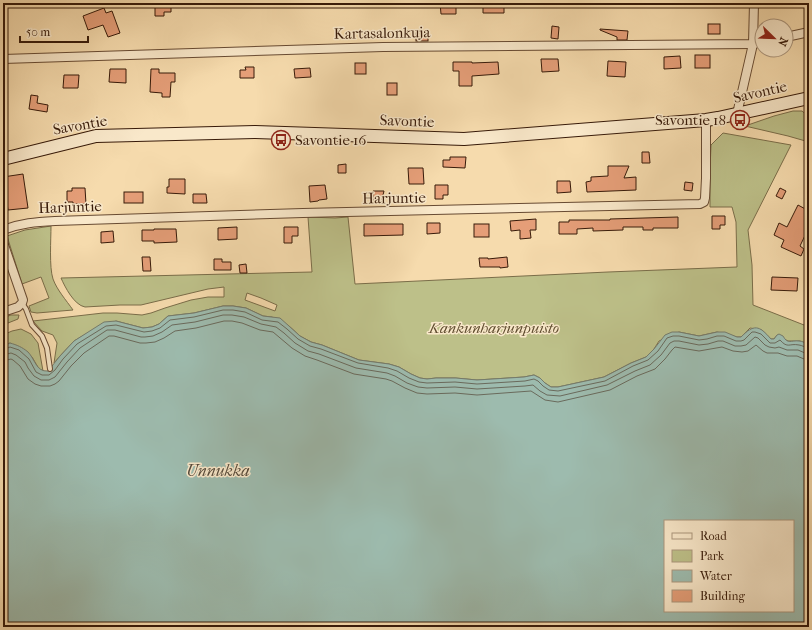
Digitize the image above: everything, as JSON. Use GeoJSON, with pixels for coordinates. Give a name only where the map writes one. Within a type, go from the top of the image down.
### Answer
{"type":"FeatureCollection","features":[{"type":"Feature","properties":{"kind":"street"},"geometry":{"type":"LineString","coordinates":[[737,114],[753,44],[754,3]]}},
{"type":"Feature","properties":{"kind":"street"},"geometry":{"type":"LineString","coordinates":[[794,35],[809,32]]}},
{"type":"Feature","properties":{"kind":"street","name":"Kartasalonkuja"},"geometry":{"type":"LineString","coordinates":[[3,59],[383,47],[753,44]]}},
{"type":"Feature","properties":{"kind":"street","name":"Savontie"},"geometry":{"type":"LineString","coordinates":[[3,159],[96,136],[255,132],[464,140],[706,120],[809,98]]}},
{"type":"Feature","properties":{"kind":"street","name":"Harjuntie"},"geometry":{"type":"LineString","coordinates":[[3,230],[17,225],[34,222],[55,221],[303,213],[700,204],[704,202],[706,198],[706,120]]}},
{"type":"Feature","properties":{"kind":"street"},"geometry":{"type":"LineString","coordinates":[[3,242],[23,300],[20,305],[3,312]]}},
{"type":"Feature","properties":{"kind":"lane"},"geometry":{"type":"LineString","coordinates":[[20,305],[26,309],[32,325],[42,336],[47,348],[50,369]]}},
{"type":"Feature","properties":{"kind":"green space"},"geometry":{"type":"Polygon","coordinates":[[[793,111],[802,111],[809,117],[809,142],[745,126],[774,116],[793,111]]]}},
{"type":"Feature","properties":{"kind":"green space","name":"Kankunharjunpuisto"},"geometry":{"type":"Polygon","coordinates":[[[723,133],[791,145],[748,230],[752,265],[753,305],[804,325],[809,325],[809,345],[800,341],[788,341],[777,335],[774,339],[771,339],[762,330],[750,328],[741,337],[717,332],[699,336],[679,332],[659,341],[646,357],[604,377],[558,387],[551,387],[534,375],[477,380],[455,378],[420,378],[399,367],[389,364],[359,360],[311,342],[300,336],[289,326],[272,317],[263,316],[246,308],[233,306],[223,306],[194,313],[168,316],[159,324],[152,327],[143,328],[116,321],[74,341],[54,363],[57,343],[53,335],[42,331],[33,321],[103,313],[142,315],[191,300],[208,297],[224,297],[224,287],[208,289],[141,305],[85,307],[77,303],[67,291],[61,278],[312,272],[308,217],[348,217],[355,284],[737,267],[736,222],[732,207],[710,207],[711,145],[723,133]],[[247,293],[245,300],[275,311],[277,305],[247,293]]]}},
{"type":"Feature","properties":{"kind":"green space"},"geometry":{"type":"Polygon","coordinates":[[[51,226],[51,260],[53,279],[59,291],[73,310],[37,313],[31,312],[29,306],[49,298],[41,277],[22,284],[7,236],[25,230],[51,226]]]}},
{"type":"Feature","properties":{"kind":"green space"},"geometry":{"type":"Polygon","coordinates":[[[11,315],[19,315],[18,319],[3,325],[3,318],[11,315]]]}},
{"type":"Feature","properties":{"kind":"green space"},"geometry":{"type":"Polygon","coordinates":[[[21,329],[31,334],[38,343],[43,371],[39,369],[32,357],[10,343],[3,346],[3,335],[21,329]]]}},
{"type":"Feature","properties":{"kind":"water","name":"Unnukka"},"geometry":{"type":"Polygon","coordinates":[[[223,306],[246,308],[263,316],[280,318],[300,336],[311,342],[359,360],[389,364],[399,367],[420,378],[456,378],[477,380],[534,375],[551,387],[558,387],[604,377],[646,357],[665,335],[672,332],[699,336],[717,332],[725,332],[741,337],[749,330],[756,328],[763,331],[771,339],[774,339],[779,334],[788,341],[800,341],[805,343],[809,345],[809,627],[3,627],[3,346],[10,343],[22,347],[28,352],[38,367],[44,371],[48,371],[74,341],[104,322],[116,321],[143,328],[152,327],[159,324],[168,316],[194,313],[223,306]]]}},
{"type":"Feature","properties":{"kind":"building"},"geometry":{"type":"Polygon","coordinates":[[[155,3],[171,3],[171,12],[164,12],[164,16],[155,16],[155,3]]]}},
{"type":"Feature","properties":{"kind":"building"},"geometry":{"type":"Polygon","coordinates":[[[440,3],[456,3],[456,14],[441,14],[440,3]]]}},
{"type":"Feature","properties":{"kind":"building"},"geometry":{"type":"Polygon","coordinates":[[[488,3],[504,3],[504,13],[483,13],[483,5],[488,5],[488,3]]]}},
{"type":"Feature","properties":{"kind":"building"},"geometry":{"type":"Polygon","coordinates":[[[104,8],[106,13],[112,11],[120,33],[108,37],[103,25],[88,30],[83,16],[104,8]]]}},
{"type":"Feature","properties":{"kind":"building"},"geometry":{"type":"Polygon","coordinates":[[[708,24],[720,24],[720,34],[708,34],[708,24]]]}},
{"type":"Feature","properties":{"kind":"building"},"geometry":{"type":"Polygon","coordinates":[[[552,26],[559,27],[558,39],[551,38],[552,26]]]}},
{"type":"Feature","properties":{"kind":"building"},"geometry":{"type":"Polygon","coordinates":[[[600,29],[628,31],[627,40],[617,40],[617,37],[600,29]]]}},
{"type":"Feature","properties":{"kind":"building"},"geometry":{"type":"Polygon","coordinates":[[[416,33],[428,33],[428,41],[416,41],[416,33]]]}},
{"type":"Feature","properties":{"kind":"building"},"geometry":{"type":"Polygon","coordinates":[[[695,55],[710,55],[710,68],[695,68],[695,55]]]}},
{"type":"Feature","properties":{"kind":"building"},"geometry":{"type":"Polygon","coordinates":[[[680,56],[681,68],[664,69],[664,57],[680,56]]]}},
{"type":"Feature","properties":{"kind":"building"},"geometry":{"type":"Polygon","coordinates":[[[541,59],[558,59],[559,71],[542,72],[541,59]]]}},
{"type":"Feature","properties":{"kind":"building"},"geometry":{"type":"Polygon","coordinates":[[[608,61],[626,62],[625,77],[607,76],[608,61]]]}},
{"type":"Feature","properties":{"kind":"building"},"geometry":{"type":"Polygon","coordinates":[[[453,62],[498,62],[499,74],[472,76],[472,86],[459,86],[459,71],[453,71],[453,62]]]}},
{"type":"Feature","properties":{"kind":"building"},"geometry":{"type":"Polygon","coordinates":[[[355,63],[366,63],[366,74],[355,74],[355,63]]]}},
{"type":"Feature","properties":{"kind":"building"},"geometry":{"type":"Polygon","coordinates":[[[245,67],[254,67],[254,78],[240,78],[240,70],[246,70],[245,67]]]}},
{"type":"Feature","properties":{"kind":"building"},"geometry":{"type":"Polygon","coordinates":[[[310,68],[311,77],[295,78],[294,69],[310,68]]]}},
{"type":"Feature","properties":{"kind":"building"},"geometry":{"type":"Polygon","coordinates":[[[110,69],[126,69],[126,83],[109,82],[110,69]]]}},
{"type":"Feature","properties":{"kind":"building"},"geometry":{"type":"Polygon","coordinates":[[[151,69],[159,69],[159,73],[175,73],[175,82],[171,82],[170,97],[162,97],[162,93],[150,92],[151,69]]]}},
{"type":"Feature","properties":{"kind":"building"},"geometry":{"type":"Polygon","coordinates":[[[64,75],[79,75],[78,88],[63,88],[64,75]]]}},
{"type":"Feature","properties":{"kind":"building"},"geometry":{"type":"Polygon","coordinates":[[[387,83],[397,83],[397,95],[387,95],[387,83]]]}},
{"type":"Feature","properties":{"kind":"building"},"geometry":{"type":"Polygon","coordinates":[[[31,95],[38,96],[37,103],[48,105],[47,112],[29,109],[31,95]]]}},
{"type":"Feature","properties":{"kind":"building"},"geometry":{"type":"Polygon","coordinates":[[[642,152],[649,152],[650,163],[642,163],[642,152]]]}},
{"type":"Feature","properties":{"kind":"building"},"geometry":{"type":"Polygon","coordinates":[[[450,157],[466,157],[465,168],[443,167],[443,160],[450,160],[450,157]]]}},
{"type":"Feature","properties":{"kind":"building"},"geometry":{"type":"Polygon","coordinates":[[[346,164],[346,173],[338,173],[338,165],[346,164]]]}},
{"type":"Feature","properties":{"kind":"building"},"geometry":{"type":"Polygon","coordinates":[[[608,166],[629,166],[624,178],[636,177],[636,190],[587,192],[586,182],[591,181],[591,177],[608,176],[608,166]]]}},
{"type":"Feature","properties":{"kind":"building"},"geometry":{"type":"Polygon","coordinates":[[[408,168],[423,168],[424,184],[409,184],[408,168]]]}},
{"type":"Feature","properties":{"kind":"building"},"geometry":{"type":"Polygon","coordinates":[[[23,174],[28,208],[8,210],[3,177],[23,174]]]}},
{"type":"Feature","properties":{"kind":"building"},"geometry":{"type":"Polygon","coordinates":[[[169,179],[185,179],[185,194],[167,193],[169,179]]]}},
{"type":"Feature","properties":{"kind":"building"},"geometry":{"type":"Polygon","coordinates":[[[557,181],[570,181],[571,192],[557,193],[557,181]]]}},
{"type":"Feature","properties":{"kind":"building"},"geometry":{"type":"Polygon","coordinates":[[[685,182],[693,183],[692,191],[684,190],[685,182]]]}},
{"type":"Feature","properties":{"kind":"building"},"geometry":{"type":"Polygon","coordinates":[[[325,185],[327,199],[310,202],[309,186],[325,185]]]}},
{"type":"Feature","properties":{"kind":"building"},"geometry":{"type":"Polygon","coordinates":[[[435,185],[448,185],[448,195],[443,195],[443,199],[435,199],[435,185]]]}},
{"type":"Feature","properties":{"kind":"building"},"geometry":{"type":"Polygon","coordinates":[[[72,188],[85,188],[86,204],[73,204],[73,202],[67,202],[67,191],[72,191],[72,188]]]}},
{"type":"Feature","properties":{"kind":"building"},"geometry":{"type":"Polygon","coordinates":[[[780,188],[786,191],[782,199],[776,196],[780,188]]]}},
{"type":"Feature","properties":{"kind":"building"},"geometry":{"type":"Polygon","coordinates":[[[373,191],[384,191],[382,199],[373,200],[373,191]]]}},
{"type":"Feature","properties":{"kind":"building"},"geometry":{"type":"Polygon","coordinates":[[[124,192],[143,192],[143,203],[124,203],[124,192]]]}},
{"type":"Feature","properties":{"kind":"building"},"geometry":{"type":"Polygon","coordinates":[[[193,194],[206,194],[207,203],[193,203],[193,194]]]}},
{"type":"Feature","properties":{"kind":"building"},"geometry":{"type":"Polygon","coordinates":[[[798,205],[809,211],[809,227],[800,246],[804,249],[801,256],[781,247],[784,240],[774,235],[779,223],[787,227],[798,205]]]}},
{"type":"Feature","properties":{"kind":"building"},"geometry":{"type":"Polygon","coordinates":[[[712,216],[725,216],[725,225],[720,225],[720,229],[712,229],[712,216]]]}},
{"type":"Feature","properties":{"kind":"building"},"geometry":{"type":"Polygon","coordinates":[[[678,217],[678,228],[653,228],[653,230],[643,230],[643,227],[623,227],[623,230],[593,231],[593,228],[577,229],[577,234],[559,234],[559,222],[569,222],[569,220],[678,217]]]}},
{"type":"Feature","properties":{"kind":"building"},"geometry":{"type":"Polygon","coordinates":[[[536,219],[536,230],[530,230],[531,238],[520,239],[520,230],[511,231],[510,221],[536,219]]]}},
{"type":"Feature","properties":{"kind":"building"},"geometry":{"type":"Polygon","coordinates":[[[427,223],[440,223],[440,233],[427,234],[427,223]]]}},
{"type":"Feature","properties":{"kind":"building"},"geometry":{"type":"Polygon","coordinates":[[[364,224],[403,224],[403,235],[364,236],[364,224]]]}},
{"type":"Feature","properties":{"kind":"building"},"geometry":{"type":"Polygon","coordinates":[[[474,224],[489,224],[489,237],[474,237],[474,224]]]}},
{"type":"Feature","properties":{"kind":"building"},"geometry":{"type":"Polygon","coordinates":[[[237,227],[237,239],[218,240],[218,228],[237,227]]]}},
{"type":"Feature","properties":{"kind":"building"},"geometry":{"type":"Polygon","coordinates":[[[284,227],[298,227],[298,236],[292,236],[292,243],[284,243],[284,227]]]}},
{"type":"Feature","properties":{"kind":"building"},"geometry":{"type":"Polygon","coordinates":[[[176,229],[177,242],[154,243],[154,241],[142,241],[142,230],[176,229]]]}},
{"type":"Feature","properties":{"kind":"building"},"geometry":{"type":"Polygon","coordinates":[[[113,231],[114,242],[101,243],[101,232],[113,231]]]}},
{"type":"Feature","properties":{"kind":"building"},"geometry":{"type":"Polygon","coordinates":[[[142,257],[150,257],[151,271],[143,271],[142,257]]]}},
{"type":"Feature","properties":{"kind":"building"},"geometry":{"type":"Polygon","coordinates":[[[507,257],[508,267],[480,267],[479,258],[488,259],[507,257]]]}},
{"type":"Feature","properties":{"kind":"building"},"geometry":{"type":"Polygon","coordinates":[[[214,259],[222,259],[222,262],[231,262],[231,270],[214,270],[214,259]]]}},
{"type":"Feature","properties":{"kind":"building"},"geometry":{"type":"Polygon","coordinates":[[[246,264],[247,273],[240,273],[239,265],[246,264]]]}},
{"type":"Feature","properties":{"kind":"building"},"geometry":{"type":"Polygon","coordinates":[[[772,277],[798,278],[797,291],[771,290],[772,277]]]}},
{"type":"Feature","properties":{"kind":"place","name":"Savontie 18"},"geometry":{"type":"Point","coordinates":[740,120]}},
{"type":"Feature","properties":{"kind":"place","name":"Savontie 16"},"geometry":{"type":"Point","coordinates":[281,140]}}]}
